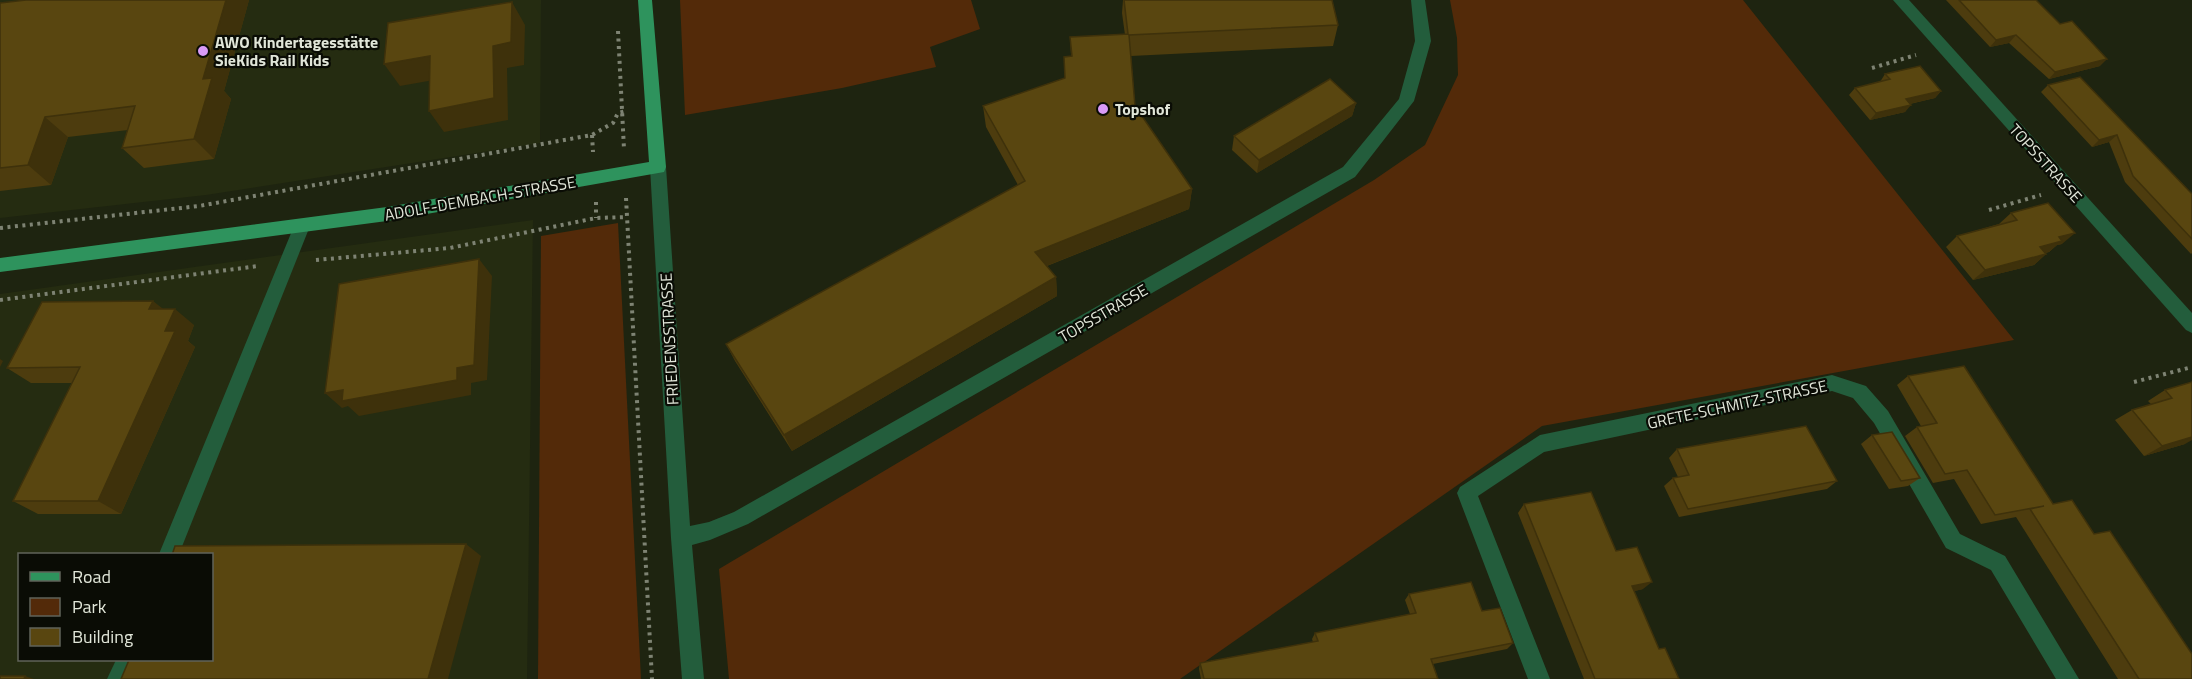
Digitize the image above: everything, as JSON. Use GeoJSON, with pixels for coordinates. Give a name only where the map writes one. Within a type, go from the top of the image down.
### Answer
{"type":"FeatureCollection","features":[{"type":"Feature","properties":{"kind":"main road","name":"FRIEDENSSTRASSE"},"geometry":{"type":"LineString","coordinates":[[645,0],[658,167]]}},
{"type":"Feature","properties":{"kind":"main road","name":"ADOLF-DEMBACH-STRASSE"},"geometry":{"type":"LineString","coordinates":[[0,265],[387,214],[658,167]]}},
{"type":"Feature","properties":{"kind":"street","name":"TOPSSTRASSE"},"geometry":{"type":"LineString","coordinates":[[681,538],[710,531],[741,518],[1350,172],[1406,100],[1423,41],[1418,0]]}},
{"type":"Feature","properties":{"kind":"street","name":"TOPSSTRASSE"},"geometry":{"type":"LineString","coordinates":[[1900,0],[2192,325]]}},
{"type":"Feature","properties":{"kind":"street","name":"FRIEDENSSTRASSE"},"geometry":{"type":"LineString","coordinates":[[658,167],[681,538],[693,679]]}},
{"type":"Feature","properties":{"kind":"street"},"geometry":{"type":"LineString","coordinates":[[170,553],[302,226]]}},
{"type":"Feature","properties":{"kind":"street","name":"GRETE-SCHMITZ-STRASSE"},"geometry":{"type":"LineString","coordinates":[[1539,679],[1467,494],[1540,444],[1832,383],[1859,392],[1881,417],[1953,540],[1998,563],[2068,679]]}},
{"type":"Feature","properties":{"kind":"street"},"geometry":{"type":"LineString","coordinates":[[118,679],[126,661]]}},
{"type":"Feature","properties":{"kind":"path"},"geometry":{"type":"LineString","coordinates":[[0,228],[199,206],[592,135],[613,123],[618,113],[623,112],[617,22]]}},
{"type":"Feature","properties":{"kind":"path"},"geometry":{"type":"LineString","coordinates":[[1872,68],[1943,47]]}},
{"type":"Feature","properties":{"kind":"path"},"geometry":{"type":"LineString","coordinates":[[1989,210],[2068,187]]}},
{"type":"Feature","properties":{"kind":"path"},"geometry":{"type":"LineString","coordinates":[[627,218],[652,679]]}},
{"type":"Feature","properties":{"kind":"path"},"geometry":{"type":"LineString","coordinates":[[2134,382],[2192,367]]}},
{"type":"Feature","properties":{"kind":"shaded area"},"geometry":{"type":"Polygon","coordinates":[[[0,0],[541,0],[540,143],[206,195],[0,218],[0,0]]]}},
{"type":"Feature","properties":{"kind":"shaded area"},"geometry":{"type":"Polygon","coordinates":[[[533,220],[527,679],[0,679],[0,294],[533,220]]]}},
{"type":"Feature","properties":{"kind":"green space"},"geometry":{"type":"Polygon","coordinates":[[[680,0],[971,0],[980,29],[930,47],[936,67],[842,88],[685,115],[680,0]]]}},
{"type":"Feature","properties":{"kind":"green space"},"geometry":{"type":"Polygon","coordinates":[[[1450,0],[1743,0],[2014,340],[1542,426],[1180,679],[729,679],[719,569],[1374,180],[1425,145],[1458,75],[1457,38],[1450,0]]]}},
{"type":"Feature","properties":{"kind":"green space"},"geometry":{"type":"Polygon","coordinates":[[[618,223],[641,679],[538,679],[541,236],[618,223]]]}},
{"type":"Feature","properties":{"kind":"building"},"geometry":{"type":"Polygon","coordinates":[[[26,0],[226,0],[203,79],[212,78],[194,139],[122,148],[135,106],[45,117],[28,165],[0,168],[0,3],[26,0]]]}},
{"type":"Feature","properties":{"kind":"building"},"geometry":{"type":"Polygon","coordinates":[[[1124,0],[1332,0],[1338,25],[1129,35],[1135,106],[1192,189],[1035,252],[1056,277],[784,435],[726,344],[1025,181],[983,106],[1065,78],[1064,57],[1072,56],[1070,37],[1128,34],[1124,0]]]}},
{"type":"Feature","properties":{"kind":"building"},"geometry":{"type":"Polygon","coordinates":[[[1959,0],[2036,0],[2060,24],[2072,21],[2107,59],[2055,72],[2016,35],[1996,40],[1959,0]]]}},
{"type":"Feature","properties":{"kind":"building"},"geometry":{"type":"Polygon","coordinates":[[[512,2],[511,42],[493,46],[494,98],[429,111],[430,56],[384,64],[388,23],[512,2]]]}},
{"type":"Feature","properties":{"kind":"building"},"geometry":{"type":"Polygon","coordinates":[[[1920,66],[1941,91],[1906,99],[1911,105],[1876,113],[1855,88],[1890,79],[1885,74],[1920,66]]]}},
{"type":"Feature","properties":{"kind":"building"},"geometry":{"type":"Polygon","coordinates":[[[2080,77],[2192,194],[2192,239],[2133,176],[2117,135],[2099,140],[2048,85],[2080,77]]]}},
{"type":"Feature","properties":{"kind":"building"},"geometry":{"type":"Polygon","coordinates":[[[1330,79],[1356,103],[1259,160],[1234,136],[1330,79]]]}},
{"type":"Feature","properties":{"kind":"building"},"geometry":{"type":"Polygon","coordinates":[[[2048,203],[2075,233],[2059,237],[2062,241],[2040,247],[2046,254],[1985,270],[1957,236],[2017,220],[2011,213],[2048,203]]]}},
{"type":"Feature","properties":{"kind":"building"},"geometry":{"type":"Polygon","coordinates":[[[479,259],[474,365],[457,368],[457,380],[342,401],[343,390],[325,393],[339,284],[479,259]]]}},
{"type":"Feature","properties":{"kind":"building"},"geometry":{"type":"Polygon","coordinates":[[[153,301],[149,309],[175,309],[165,331],[175,331],[98,501],[13,501],[80,367],[7,368],[42,302],[153,301]]]}},
{"type":"Feature","properties":{"kind":"building"},"geometry":{"type":"Polygon","coordinates":[[[1964,366],[2053,504],[2072,500],[2094,534],[2110,531],[2192,654],[2192,679],[2139,679],[2030,509],[2044,506],[1995,515],[1967,470],[1945,474],[1917,427],[1937,423],[1908,376],[1964,366]]]}},
{"type":"Feature","properties":{"kind":"building"},"geometry":{"type":"Polygon","coordinates":[[[2192,382],[2192,437],[2162,446],[2132,410],[2172,398],[2165,390],[2192,382]]]}},
{"type":"Feature","properties":{"kind":"building"},"geometry":{"type":"Polygon","coordinates":[[[1806,426],[1837,481],[1688,509],[1673,478],[1689,475],[1677,449],[1806,426]]]}},
{"type":"Feature","properties":{"kind":"building"},"geometry":{"type":"Polygon","coordinates":[[[1892,432],[1920,478],[1901,481],[1872,435],[1892,432]]]}},
{"type":"Feature","properties":{"kind":"building"},"geometry":{"type":"Polygon","coordinates":[[[1591,492],[1616,551],[1637,547],[1652,582],[1632,586],[1659,649],[1665,648],[1679,679],[1595,679],[1524,504],[1591,492]]]}},
{"type":"Feature","properties":{"kind":"building"},"geometry":{"type":"Polygon","coordinates":[[[466,544],[428,679],[121,679],[129,661],[213,661],[213,553],[173,553],[175,546],[466,544]]]}},
{"type":"Feature","properties":{"kind":"building"},"geometry":{"type":"Polygon","coordinates":[[[1471,582],[1482,611],[1500,608],[1513,643],[1431,659],[1438,679],[1204,679],[1200,663],[1318,641],[1315,633],[1416,613],[1409,594],[1471,582]]]}},
{"type":"Feature","properties":{"kind":"building"},"geometry":{"type":"Polygon","coordinates":[[[0,676],[25,676],[24,679],[0,679],[0,676]]]}},
{"type":"Feature","properties":{"kind":"place","name":"AWO Kindertagesstätte SieKids Rail Kids"},"geometry":{"type":"Point","coordinates":[203,51]}},
{"type":"Feature","properties":{"kind":"place","name":"Topshof"},"geometry":{"type":"Point","coordinates":[1103,109]}}]}
